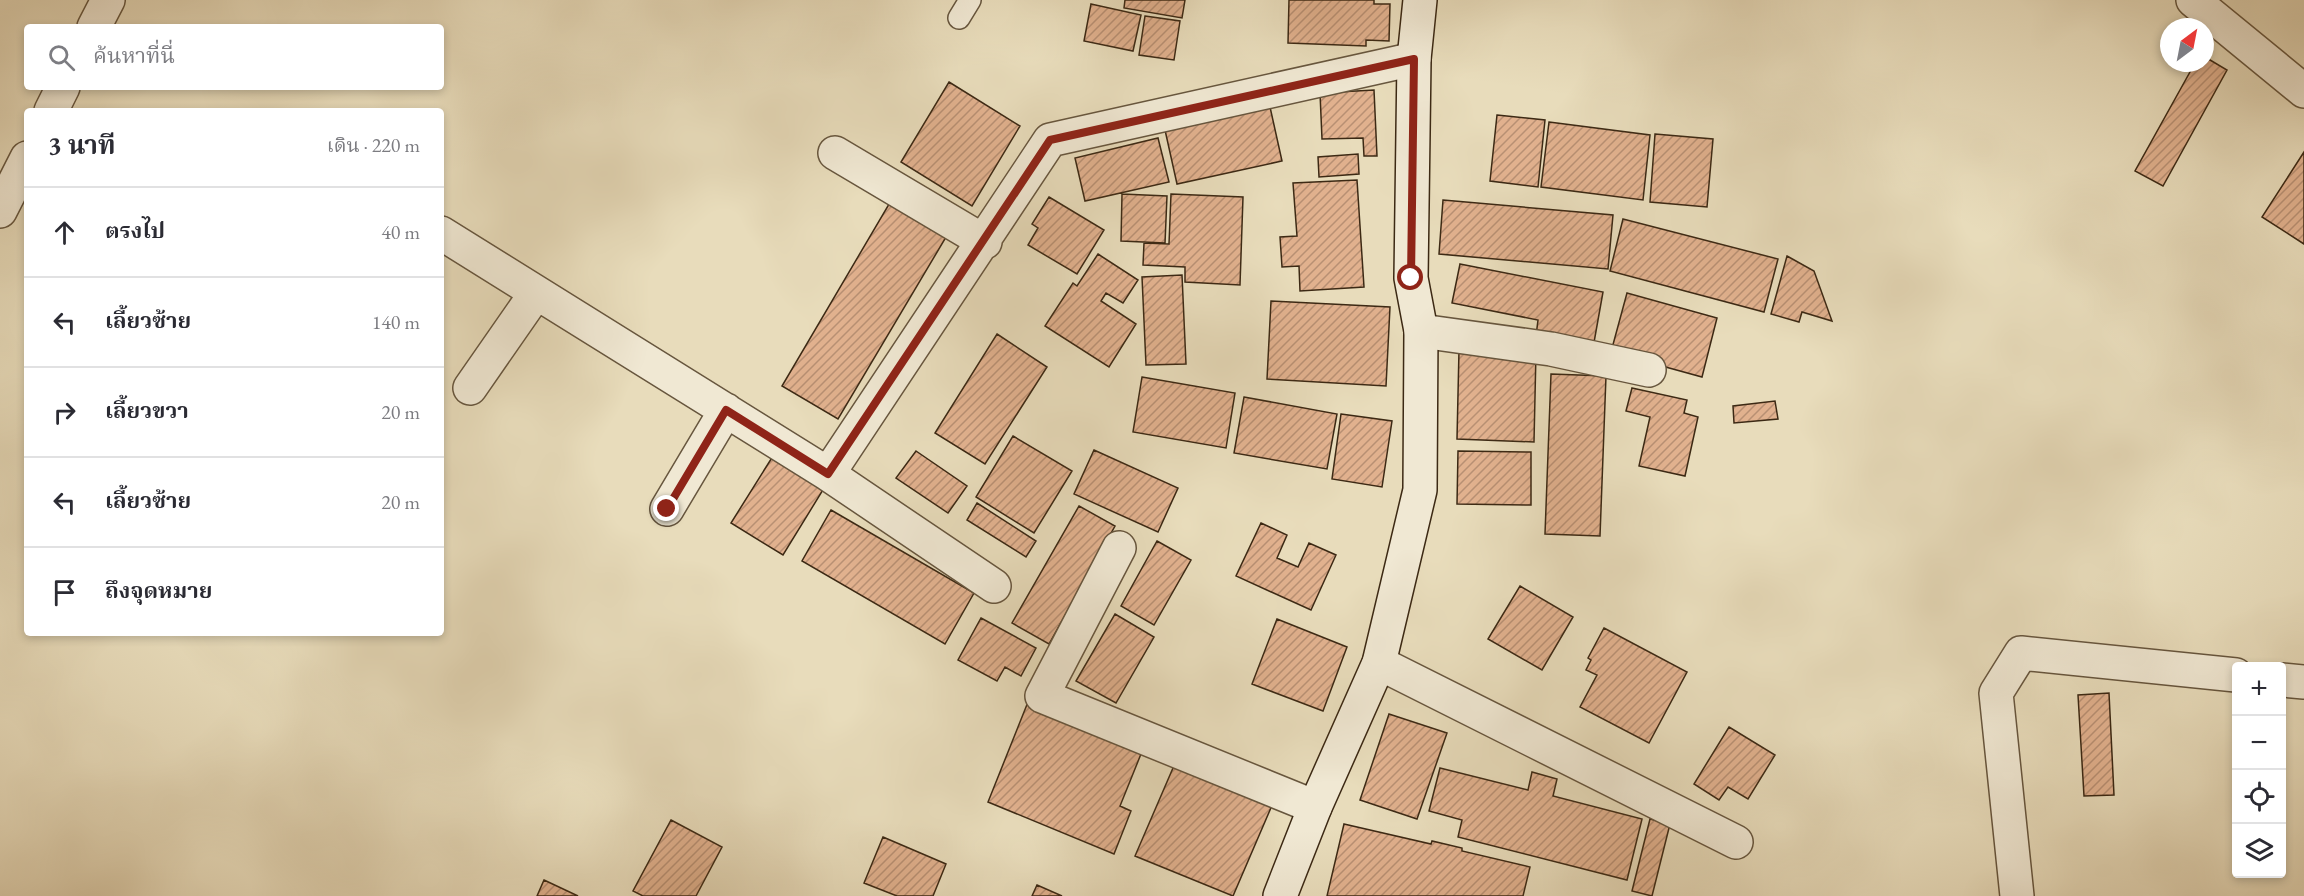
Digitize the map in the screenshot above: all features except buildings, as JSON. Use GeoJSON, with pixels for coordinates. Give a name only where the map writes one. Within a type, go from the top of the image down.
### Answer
{"type":"FeatureCollection","features":[{"type":"Feature","properties":{"kind":"street"},"geometry":{"type":"LineString","coordinates":[[96,24],[108,0]]}},
{"type":"Feature","properties":{"kind":"street"},"geometry":{"type":"LineString","coordinates":[[1280,896],[1315,807],[1379,663],[1420,490],[1421,331],[1411,278],[1414,59],[1420,0]]}},
{"type":"Feature","properties":{"kind":"street"},"geometry":{"type":"LineString","coordinates":[[2193,0],[2304,91]]}},
{"type":"Feature","properties":{"kind":"street"},"geometry":{"type":"LineString","coordinates":[[828,474],[985,242],[1050,140],[1414,59]]}},
{"type":"Feature","properties":{"kind":"street"},"geometry":{"type":"LineString","coordinates":[[52,108],[62,90]]}},
{"type":"Feature","properties":{"kind":"street"},"geometry":{"type":"LineString","coordinates":[[835,153],[985,242]]}},
{"type":"Feature","properties":{"kind":"street"},"geometry":{"type":"LineString","coordinates":[[0,211],[24,164]]}},
{"type":"Feature","properties":{"kind":"street"},"geometry":{"type":"LineString","coordinates":[[444,235],[828,474],[994,586]]}},
{"type":"Feature","properties":{"kind":"street"},"geometry":{"type":"LineString","coordinates":[[470,388],[536,293]]}},
{"type":"Feature","properties":{"kind":"street"},"geometry":{"type":"LineString","coordinates":[[1421,331],[1551,349],[1649,370]]}},
{"type":"Feature","properties":{"kind":"street"},"geometry":{"type":"LineString","coordinates":[[667,509],[726,410]]}},
{"type":"Feature","properties":{"kind":"street"},"geometry":{"type":"LineString","coordinates":[[1119,548],[1042,696],[1315,807]]}},
{"type":"Feature","properties":{"kind":"street"},"geometry":{"type":"LineString","coordinates":[[2016,896],[1996,693],[2020,653],[2232,675]]}},
{"type":"Feature","properties":{"kind":"street"},"geometry":{"type":"LineString","coordinates":[[1379,663],[1736,842]]}},
{"type":"Feature","properties":{"kind":"street"},"geometry":{"type":"LineString","coordinates":[[2286,680],[2304,682]]}},
{"type":"Feature","properties":{"kind":"lane"},"geometry":{"type":"LineString","coordinates":[[959,18],[970,0]]}},
{"type":"Feature","properties":{"kind":"route"},"geometry":{"type":"LineString","coordinates":[[667,509],[726,410],[828,474],[985,242],[1050,140],[1414,59],[1411,278]]}}]}
